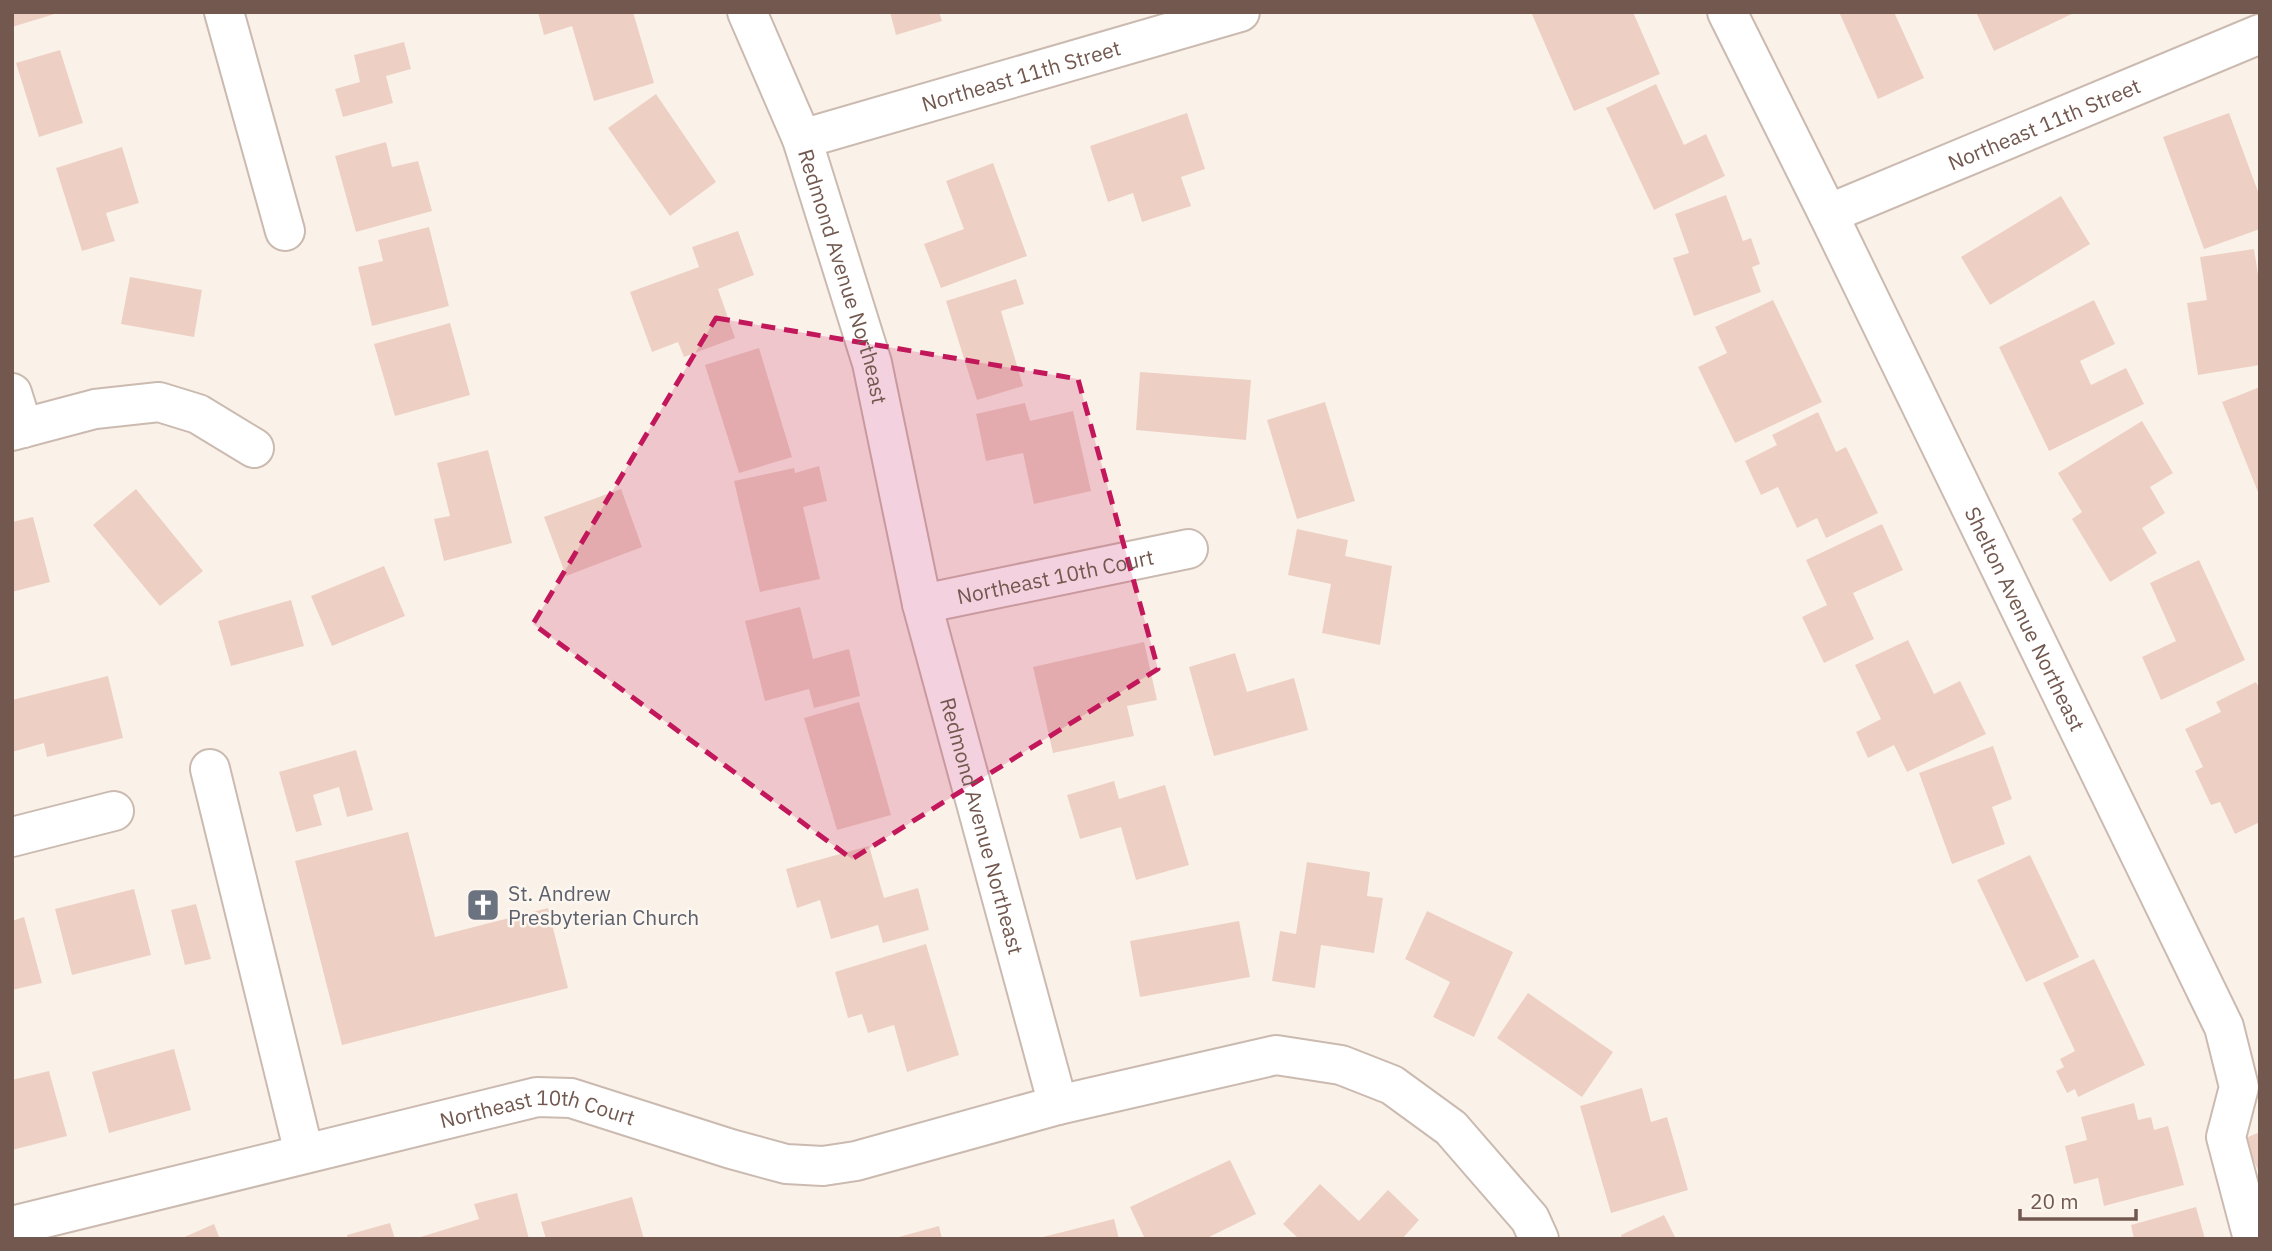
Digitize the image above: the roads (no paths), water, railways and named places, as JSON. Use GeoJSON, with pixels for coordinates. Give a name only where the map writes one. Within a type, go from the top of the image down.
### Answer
{"type":"FeatureCollection","features":[{"type":"Feature","properties":{"kind":"street"},"geometry":{"type":"LineString","coordinates":[[224,12],[285,231]]}},
{"type":"Feature","properties":{"kind":"street","name":"Redmond Avenue Northeast"},"geometry":{"type":"LineString","coordinates":[[747,12],[802,139],[872,363],[922,604],[1058,1105]]}},
{"type":"Feature","properties":{"kind":"street","name":"Northeast 11th Street"},"geometry":{"type":"LineString","coordinates":[[802,139],[1240,12]]}},
{"type":"Feature","properties":{"kind":"street","name":"Shelton Avenue Northeast"},"geometry":{"type":"LineString","coordinates":[[1727,12],[1829,214],[2224,1027],[2239,1087],[2225,1137],[2253,1239]]}},
{"type":"Feature","properties":{"kind":"street","name":"Northeast 11th Street"},"geometry":{"type":"LineString","coordinates":[[1829,214],[2260,34]]}},
{"type":"Feature","properties":{"kind":"street"},"geometry":{"type":"LineString","coordinates":[[16,417],[159,402],[198,414],[254,448]]}},
{"type":"Feature","properties":{"kind":"street","name":"Northeast 10th Court"},"geometry":{"type":"LineString","coordinates":[[922,604],[1188,550]]}},
{"type":"Feature","properties":{"kind":"street"},"geometry":{"type":"LineString","coordinates":[[210,769],[304,1153]]}},
{"type":"Feature","properties":{"kind":"street"},"geometry":{"type":"LineString","coordinates":[[12,837],[114,811]]}},
{"type":"Feature","properties":{"kind":"street"},"geometry":{"type":"LineString","coordinates":[[1058,1105],[1276,1055],[1341,1065],[1392,1085],[1451,1128],[1530,1220],[1539,1239]]}},
{"type":"Feature","properties":{"kind":"street","name":"Northeast 10th Court"},"geometry":{"type":"LineString","coordinates":[[12,1226],[62,1227],[304,1153],[537,1097],[571,1098],[730,1149],[786,1164],[823,1166],[856,1161],[1058,1105]]}},
{"type":"Feature","properties":{"kind":"place","name":"St. Andrew Presbyterian Church"},"geometry":{"type":"Point","coordinates":[483,905]}}]}
